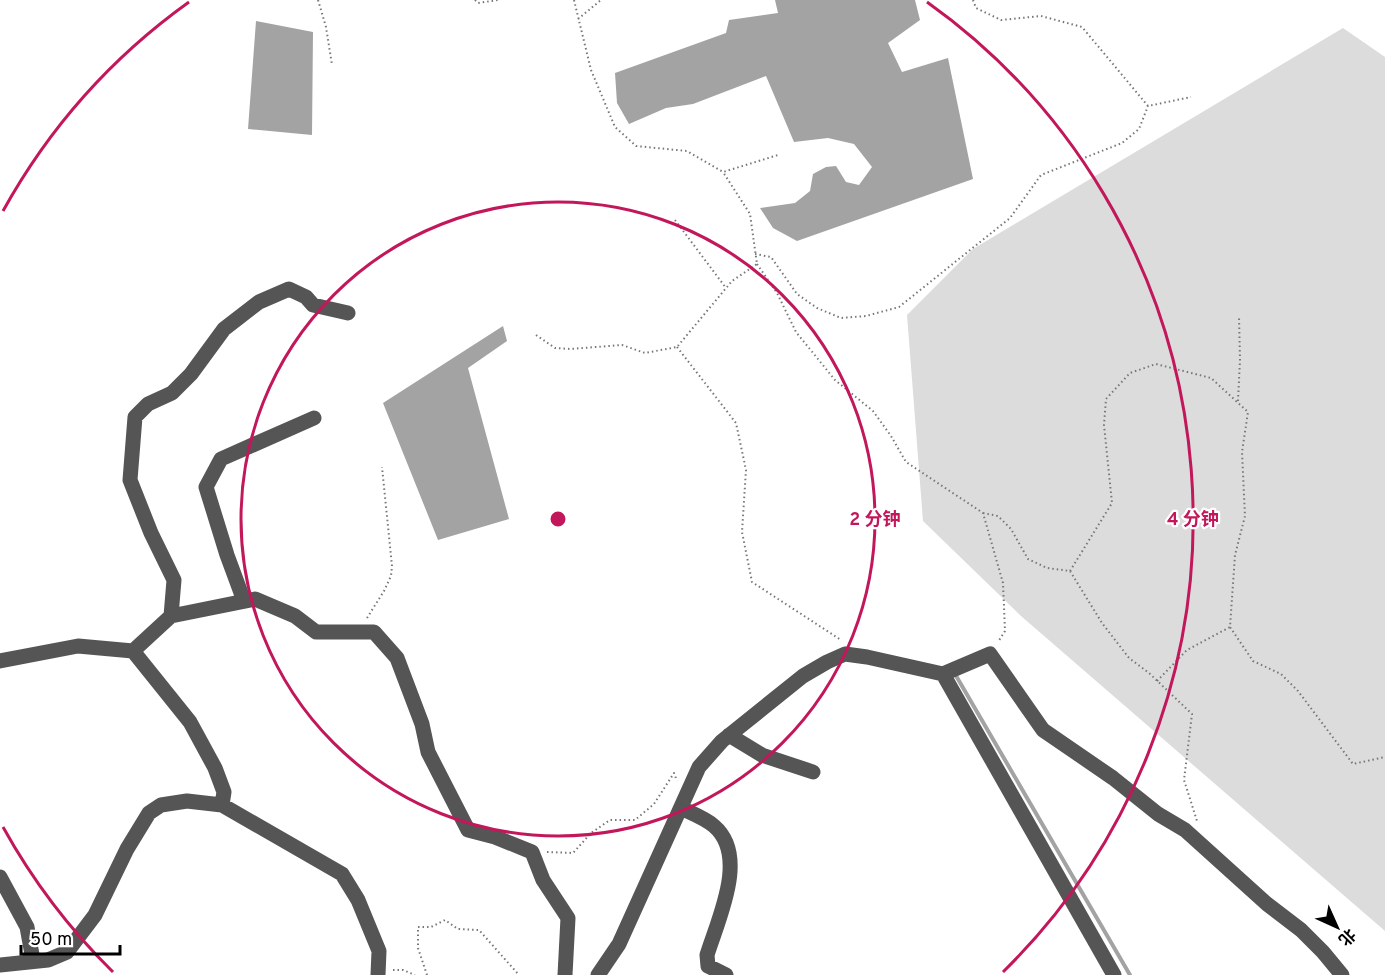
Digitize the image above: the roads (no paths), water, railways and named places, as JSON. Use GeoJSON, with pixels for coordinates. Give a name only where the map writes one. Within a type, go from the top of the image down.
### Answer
{"type":"FeatureCollection","features":[{"type":"Feature","properties":{"kind":"lane"},"geometry":{"type":"LineString","coordinates":[[171,616],[174,579],[151,533],[130,480],[135,417],[148,404],[172,393],[191,374],[225,329],[259,302],[289,289],[306,297],[313,304],[348,313]]}},
{"type":"Feature","properties":{"kind":"lane"},"geometry":{"type":"LineString","coordinates":[[244,601],[206,487],[221,459],[314,418]]}},
{"type":"Feature","properties":{"kind":"lane"},"geometry":{"type":"LineString","coordinates":[[133,651],[171,616],[255,599],[295,616],[316,632],[374,632],[397,658],[422,724],[428,752],[468,830],[495,837],[532,852],[543,880],[568,918],[565,975]]}},
{"type":"Feature","properties":{"kind":"lane"},"geometry":{"type":"LineString","coordinates":[[0,661],[78,646],[133,651],[190,722],[215,768],[224,792],[222,805]]}},
{"type":"Feature","properties":{"kind":"lane"},"geometry":{"type":"LineString","coordinates":[[598,975],[619,944],[699,767],[729,735],[803,676],[845,654],[943,674],[990,654],[1043,730],[1113,778],[1158,814],[1185,830],[1267,904],[1301,930],[1342,975]]}},
{"type":"Feature","properties":{"kind":"lane"},"geometry":{"type":"LineString","coordinates":[[943,674],[1114,975]]}},
{"type":"Feature","properties":{"kind":"lane"},"geometry":{"type":"LineString","coordinates":[[729,735],[762,755],[813,772]]}},
{"type":"Feature","properties":{"kind":"lane"},"geometry":{"type":"LineString","coordinates":[[0,965],[48,960],[68,952],[95,915],[127,849],[149,813],[161,805],[187,801],[222,805],[342,874],[358,900],[379,951],[378,973]]}},
{"type":"Feature","properties":{"kind":"lane"},"geometry":{"type":"LineString","coordinates":[[683,803],[714,826],[728,847],[731,880],[707,955],[708,966],[726,975]]}},
{"type":"Feature","properties":{"kind":"lane"},"geometry":{"type":"LineString","coordinates":[[0,877],[27,927],[33,960]]}},
{"type":"Feature","properties":{"kind":"waterway"},"geometry":{"type":"LineString","coordinates":[[955,674],[1130,975]]}}]}
